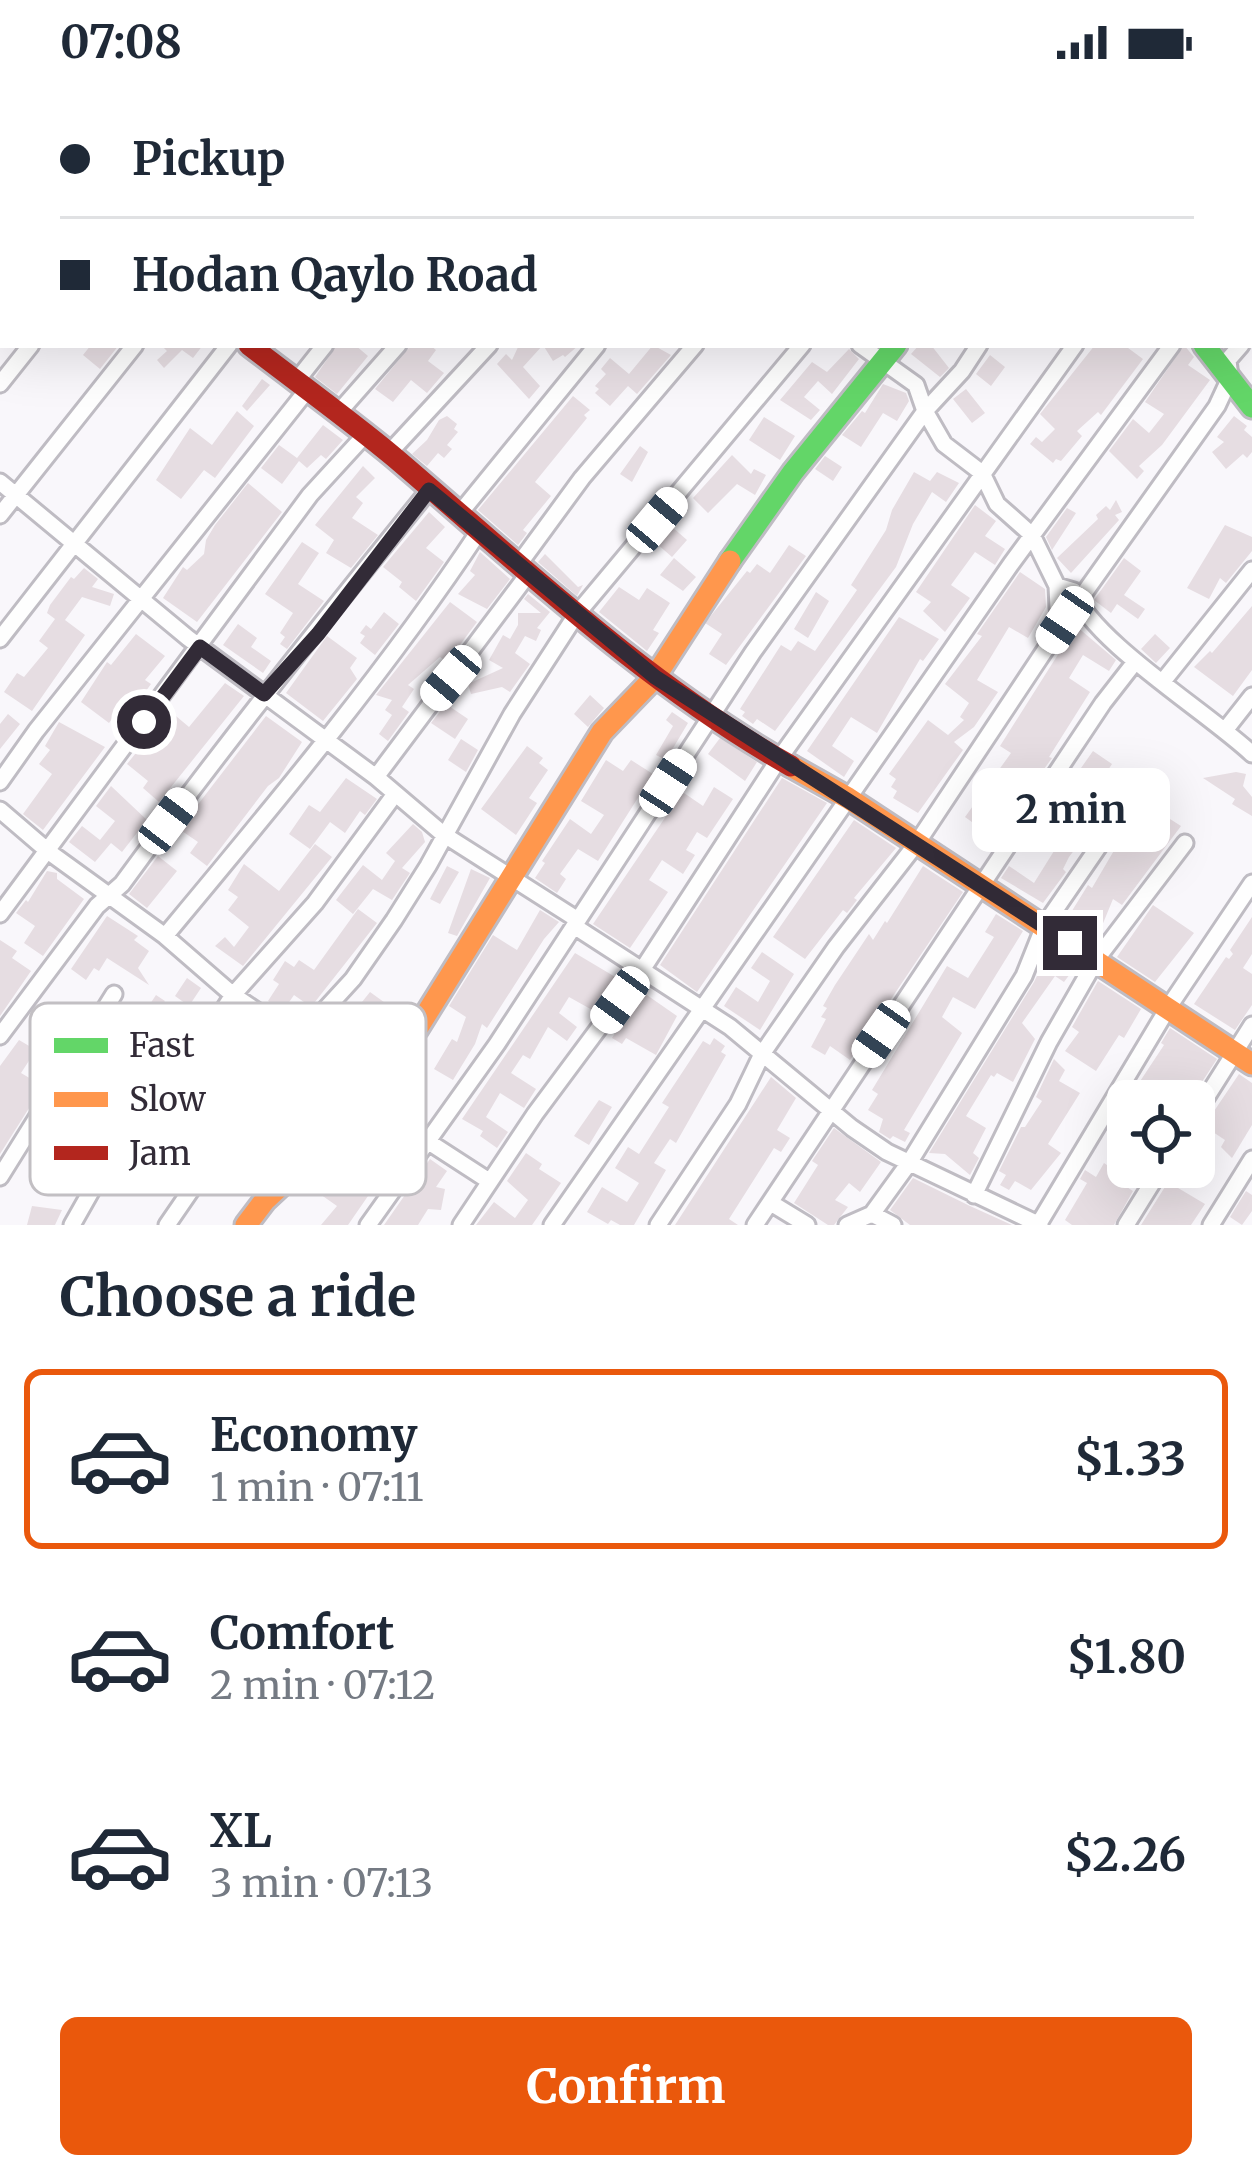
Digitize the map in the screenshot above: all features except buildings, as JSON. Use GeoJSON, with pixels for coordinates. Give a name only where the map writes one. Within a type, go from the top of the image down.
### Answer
{"type":"FeatureCollection","features":[{"type":"Feature","properties":{"kind":"street"},"geometry":{"type":"LineString","coordinates":[[0,384],[29,348]]}},
{"type":"Feature","properties":{"kind":"street"},"geometry":{"type":"LineString","coordinates":[[0,515],[133,348]]}},
{"type":"Feature","properties":{"kind":"street"},"geometry":{"type":"LineString","coordinates":[[0,639],[228,348]]}},
{"type":"Feature","properties":{"kind":"street"},"geometry":{"type":"LineString","coordinates":[[253,348],[389,453],[655,677],[1244,1058]]}},
{"type":"Feature","properties":{"kind":"street"},"geometry":{"type":"LineString","coordinates":[[0,782],[144,599],[303,384],[323,348]]}},
{"type":"Feature","properties":{"kind":"street"},"geometry":{"type":"LineString","coordinates":[[338,413],[395,348]]}},
{"type":"Feature","properties":{"kind":"street"},"geometry":{"type":"LineString","coordinates":[[389,453],[486,348]]}},
{"type":"Feature","properties":{"kind":"street"},"geometry":{"type":"LineString","coordinates":[[460,513],[594,348]]}},
{"type":"Feature","properties":{"kind":"street"},"geometry":{"type":"LineString","coordinates":[[376,776],[583,478],[692,348]]}},
{"type":"Feature","properties":{"kind":"street"},"geometry":{"type":"LineString","coordinates":[[331,1003],[353,979],[428,866],[512,714],[576,615],[799,348]]}},
{"type":"Feature","properties":{"kind":"street"},"geometry":{"type":"LineString","coordinates":[[426,1144],[712,715],[925,411],[977,348]]}},
{"type":"Feature","properties":{"kind":"street"},"geometry":{"type":"LineString","coordinates":[[461,1225],[642,970],[779,759],[1073,348]]}},
{"type":"Feature","properties":{"kind":"street"},"geometry":{"type":"LineString","coordinates":[[552,1225],[1032,535],[1170,348]]}},
{"type":"Feature","properties":{"kind":"street"},"geometry":{"type":"LineString","coordinates":[[1206,348],[1252,407]]}},
{"type":"Feature","properties":{"kind":"street"},"geometry":{"type":"LineString","coordinates":[[658,1225],[738,1104],[763,1054],[836,947],[917,843],[1065,620],[1217,406],[1230,378],[1228,360],[1238,348]]}},
{"type":"Feature","properties":{"kind":"street"},"geometry":{"type":"LineString","coordinates":[[426,1015],[602,732],[655,677],[682,630],[793,472],[888,353],[916,385],[925,411],[953,454],[982,473],[997,504],[1032,535],[1057,586],[1058,608],[1065,620]]}},
{"type":"Feature","properties":{"kind":"street"},"geometry":{"type":"LineString","coordinates":[[0,914],[310,495],[365,435]]}},
{"type":"Feature","properties":{"kind":"street"},"geometry":{"type":"LineString","coordinates":[[0,482],[200,647],[376,776],[443,834],[730,1027],[852,1128],[909,1163],[1039,1225],[1168,1008],[1252,883]]}},
{"type":"Feature","properties":{"kind":"street"},"geometry":{"type":"LineString","coordinates":[[0,1036],[97,906],[122,884],[264,694],[318,634],[429,490]]}},
{"type":"Feature","properties":{"kind":"street"},"geometry":{"type":"LineString","coordinates":[[165,936],[327,741],[427,610],[480,530]]}},
{"type":"Feature","properties":{"kind":"street"},"geometry":{"type":"LineString","coordinates":[[1164,680],[1252,570]]}},
{"type":"Feature","properties":{"kind":"street"},"geometry":{"type":"LineString","coordinates":[[1057,586],[1075,591],[1078,604],[1135,662],[1164,680],[1252,754]]}},
{"type":"Feature","properties":{"kind":"street"},"geometry":{"type":"LineString","coordinates":[[754,1225],[1135,662]]}},
{"type":"Feature","properties":{"kind":"street"},"geometry":{"type":"LineString","coordinates":[[1226,729],[1252,696]]}},
{"type":"Feature","properties":{"kind":"street"},"geometry":{"type":"LineString","coordinates":[[226,1003],[315,903],[395,794]]}},
{"type":"Feature","properties":{"kind":"street"},"geometry":{"type":"LineString","coordinates":[[0,810],[245,1003]]}},
{"type":"Feature","properties":{"kind":"street"},"geometry":{"type":"LineString","coordinates":[[873,1219],[1024,976],[1044,926],[1114,824]]}},
{"type":"Feature","properties":{"kind":"street"},"geometry":{"type":"LineString","coordinates":[[974,1195],[1049,1042],[1096,960],[1185,843]]}},
{"type":"Feature","properties":{"kind":"street"},"geometry":{"type":"LineString","coordinates":[[108,1003],[114,994]]}},
{"type":"Feature","properties":{"kind":"street"},"geometry":{"type":"LineString","coordinates":[[1215,1092],[1244,1058],[1252,1025]]}},
{"type":"Feature","properties":{"kind":"street"},"geometry":{"type":"LineString","coordinates":[[0,1177],[30,1129]]}},
{"type":"Feature","properties":{"kind":"street"},"geometry":{"type":"LineString","coordinates":[[426,1138],[489,1181]]}},
{"type":"Feature","properties":{"kind":"street"},"geometry":{"type":"LineString","coordinates":[[1210,1225],[1252,1159]]}},
{"type":"Feature","properties":{"kind":"street"},"geometry":{"type":"LineString","coordinates":[[1126,1225],[1149,1188]]}},
{"type":"Feature","properties":{"kind":"street"},"geometry":{"type":"LineString","coordinates":[[72,1225],[89,1195]]}},
{"type":"Feature","properties":{"kind":"street"},"geometry":{"type":"LineString","coordinates":[[167,1225],[186,1195]]}},
{"type":"Feature","properties":{"kind":"street"},"geometry":{"type":"LineString","coordinates":[[246,1225],[270,1195]]}},
{"type":"Feature","properties":{"kind":"street"},"geometry":{"type":"LineString","coordinates":[[368,1225],[390,1195]]}},
{"type":"Feature","properties":{"kind":"street"},"geometry":{"type":"LineString","coordinates":[[771,1202],[807,1225]]}},
{"type":"Feature","properties":{"kind":"street"},"geometry":{"type":"LineString","coordinates":[[848,1225],[873,1219],[893,1225]]}},
{"type":"Feature","properties":{"kind":"traffic: fast"},"geometry":{"type":"LineString","coordinates":[[730,561],[793,472],[894,348]]}},
{"type":"Feature","properties":{"kind":"traffic: fast"},"geometry":{"type":"LineString","coordinates":[[1206,348],[1252,407]]}},
{"type":"Feature","properties":{"kind":"traffic: slow"},"geometry":{"type":"LineString","coordinates":[[426,1015],[602,732],[655,677],[730,561]]}},
{"type":"Feature","properties":{"kind":"traffic: slow"},"geometry":{"type":"LineString","coordinates":[[791,766],[848,798],[1252,1064]]}},
{"type":"Feature","properties":{"kind":"traffic: slow"},"geometry":{"type":"LineString","coordinates":[[246,1225],[270,1195]]}},
{"type":"Feature","properties":{"kind":"traffic: jam"},"geometry":{"type":"LineString","coordinates":[[253,348],[394,457],[635,660],[791,766]]}},
{"type":"Feature","properties":{"kind":"route"},"geometry":{"type":"LineString","coordinates":[[144,722],[200,647],[264,694],[318,634],[429,490],[655,677],[1070,943]]}}]}
